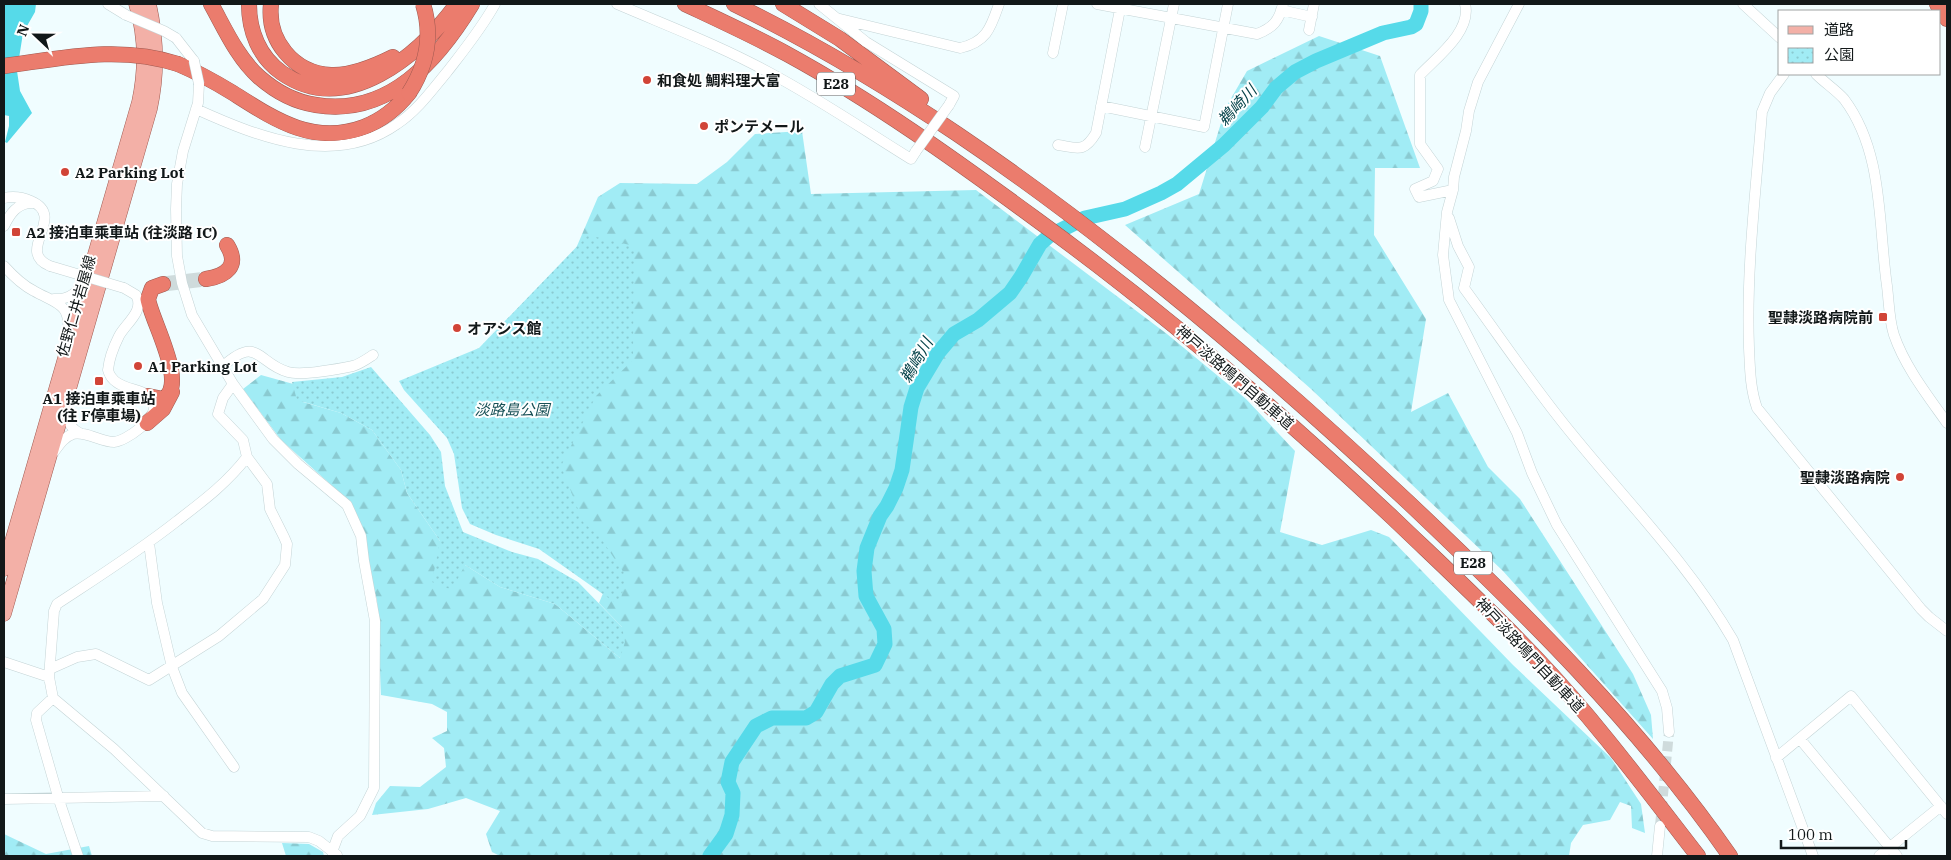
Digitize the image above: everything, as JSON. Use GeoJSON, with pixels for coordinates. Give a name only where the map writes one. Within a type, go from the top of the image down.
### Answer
{"type":"FeatureCollection","features":[{"type":"Feature","properties":{"kind":"highway"},"geometry":{"type":"LineString","coordinates":[[211,4],[241,56],[268,84],[288,97],[337,108],[376,100],[400,87],[436,54],[472,4]]}},
{"type":"Feature","properties":{"kind":"highway"},"geometry":{"type":"LineString","coordinates":[[249,4],[249,15],[255,41],[269,62],[283,74],[298,83],[321,88],[342,88],[380,74],[408,56],[437,28],[457,4]]}},
{"type":"Feature","properties":{"kind":"highway"},"geometry":{"type":"LineString","coordinates":[[271,4],[271,24],[278,43],[284,52],[300,66],[310,71],[331,75],[354,72],[386,60],[415,44],[437,28]]}},
{"type":"Feature","properties":{"kind":"highway"},"geometry":{"type":"LineString","coordinates":[[418,4],[426,33],[425,59]]}},
{"type":"Feature","properties":{"kind":"highway"},"geometry":{"type":"LineString","coordinates":[[4,66],[94,54],[120,53],[150,56],[178,64],[210,80],[276,120],[304,131],[342,133],[370,124],[392,111],[416,83],[425,59],[429,31],[423,4]]}},
{"type":"Feature","properties":{"kind":"highway"},"geometry":{"type":"LineString","coordinates":[[675,4],[704,13]]}},
{"type":"Feature","properties":{"kind":"highway","name":"神戸淡路鳴門自動車道"},"geometry":{"type":"LineString","coordinates":[[685,4],[789,55],[911,130],[1120,281],[1175,325],[1257,395],[1348,477],[1468,589],[1538,659],[1642,782],[1698,856]]}},
{"type":"Feature","properties":{"kind":"highway","name":"神戸淡路鳴門自動車道"},"geometry":{"type":"LineString","coordinates":[[734,4],[817,47],[905,99],[998,161],[1075,218],[1190,310],[1298,401],[1484,574],[1596,691],[1644,744],[1726,852]]}},
{"type":"Feature","properties":{"kind":"highway"},"geometry":{"type":"LineString","coordinates":[[783,4],[840,39],[883,70],[938,113],[968,140]]}},
{"type":"Feature","properties":{"kind":"highway"},"geometry":{"type":"LineString","coordinates":[[1937,4],[1947,19]]}},
{"type":"Feature","properties":{"kind":"highway"},"geometry":{"type":"LineString","coordinates":[[206,279],[223,274],[230,267],[232,254],[227,245]]}},
{"type":"Feature","properties":{"kind":"highway"},"geometry":{"type":"LineString","coordinates":[[147,423],[159,414],[167,404],[173,383],[170,364],[148,299],[152,288],[163,284]]}},
{"type":"Feature","properties":{"kind":"highway"},"geometry":{"type":"LineString","coordinates":[[148,396],[163,398],[170,393],[173,383]]}},
{"type":"Feature","properties":{"kind":"main road","name":"佐野仁井岩屋線"},"geometry":{"type":"LineString","coordinates":[[4,569],[134,124],[145,67],[143,39],[136,4]]}},
{"type":"Feature","properties":{"kind":"main road","name":"佐野仁井岩屋線"},"geometry":{"type":"LineString","coordinates":[[4,614],[152,101],[155,84],[156,50],[149,4]]}},
{"type":"Feature","properties":{"kind":"street"},"geometry":{"type":"LineString","coordinates":[[108,4],[126,15],[176,38],[194,61],[199,84],[196,109],[183,151],[177,184],[176,239],[176,256],[192,315],[233,384],[273,439],[298,464],[347,505],[361,536],[375,621],[374,788],[360,816],[338,836],[335,854],[319,841],[309,837],[212,836],[202,833],[114,749],[53,698],[48,674],[54,611],[57,604],[149,543],[216,492],[233,475],[247,456]]}},
{"type":"Feature","properties":{"kind":"street"},"geometry":{"type":"LineString","coordinates":[[196,109],[247,131],[284,142],[340,145],[358,143],[379,136],[412,113],[466,47],[495,4]]}},
{"type":"Feature","properties":{"kind":"street"},"geometry":{"type":"LineString","coordinates":[[617,4],[729,52],[770,73],[833,109],[911,158],[954,96],[866,42],[819,4]]}},
{"type":"Feature","properties":{"kind":"street"},"geometry":{"type":"LineString","coordinates":[[836,18],[960,48],[970,46],[986,35],[999,4]]}},
{"type":"Feature","properties":{"kind":"street"},"geometry":{"type":"LineString","coordinates":[[1053,52],[1063,4]]}},
{"type":"Feature","properties":{"kind":"street"},"geometry":{"type":"LineString","coordinates":[[1097,4],[1121,6],[1171,18],[1257,34],[1276,24],[1282,7],[1312,17]]}},
{"type":"Feature","properties":{"kind":"street"},"geometry":{"type":"LineString","coordinates":[[1145,146],[1174,4]]}},
{"type":"Feature","properties":{"kind":"street"},"geometry":{"type":"LineString","coordinates":[[1101,106],[1204,126],[1228,4]]}},
{"type":"Feature","properties":{"kind":"street"},"geometry":{"type":"LineString","coordinates":[[1309,30],[1314,4]]}},
{"type":"Feature","properties":{"kind":"street"},"geometry":{"type":"LineString","coordinates":[[1453,190],[1419,197],[1415,189],[1433,181],[1438,169],[1420,144],[1420,74],[1460,34],[1466,10],[1464,4]]}},
{"type":"Feature","properties":{"kind":"street"},"geometry":{"type":"LineString","coordinates":[[1519,4],[1478,82],[1469,111],[1447,212],[1442,255],[1449,300],[1517,433],[1532,473],[1558,526],[1662,691],[1667,708],[1668,732]]}},
{"type":"Feature","properties":{"kind":"street"},"geometry":{"type":"LineString","coordinates":[[1743,4],[1778,36]]}},
{"type":"Feature","properties":{"kind":"street"},"geometry":{"type":"LineString","coordinates":[[1058,145],[1082,149],[1089,144],[1096,133],[1121,6]]}},
{"type":"Feature","properties":{"kind":"street"},"geometry":{"type":"LineString","coordinates":[[1783,75],[1770,93],[1762,112],[1748,312],[1753,398],[1757,408],[1921,609],[1929,618],[1947,631]]}},
{"type":"Feature","properties":{"kind":"street"},"geometry":{"type":"LineString","coordinates":[[1817,75],[1842,97],[1847,104],[1862,130],[1870,150],[1894,334],[1906,362],[1947,423]]}},
{"type":"Feature","properties":{"kind":"street"},"geometry":{"type":"LineString","coordinates":[[4,198],[22,198],[36,203],[43,209],[45,217],[37,246],[37,254],[42,262],[50,266],[125,285]]}},
{"type":"Feature","properties":{"kind":"street"},"geometry":{"type":"LineString","coordinates":[[4,226],[16,208],[25,203],[36,203]]}},
{"type":"Feature","properties":{"kind":"street"},"geometry":{"type":"LineString","coordinates":[[1447,212],[1458,246],[1469,267],[1464,288],[1571,434],[1658,536],[1717,612],[1733,640],[1813,854]]}},
{"type":"Feature","properties":{"kind":"street"},"geometry":{"type":"LineString","coordinates":[[54,299],[65,298],[80,288],[87,275],[101,235]]}},
{"type":"Feature","properties":{"kind":"street"},"geometry":{"type":"LineString","coordinates":[[62,263],[125,285],[136,295],[139,303],[136,313],[118,339],[108,370],[115,382],[148,396],[152,400],[155,408],[151,418],[147,423],[118,441],[108,441],[77,432],[70,424],[66,414],[72,379]]}},
{"type":"Feature","properties":{"kind":"street"},"geometry":{"type":"LineString","coordinates":[[4,266],[26,286],[54,299],[63,306],[69,321],[65,358]]}},
{"type":"Feature","properties":{"kind":"street"},"geometry":{"type":"LineString","coordinates":[[222,367],[232,358],[244,352],[257,352],[280,369],[290,373],[354,365],[373,355]]}},
{"type":"Feature","properties":{"kind":"street"},"geometry":{"type":"LineString","coordinates":[[4,662],[48,674],[77,657],[96,654],[149,680],[219,636],[263,599],[285,565],[286,544],[270,509],[267,484],[247,456],[243,440],[218,414],[223,398],[233,384]]}},
{"type":"Feature","properties":{"kind":"street"},"geometry":{"type":"LineString","coordinates":[[38,499],[53,454],[58,446],[71,435],[82,434]]}},
{"type":"Feature","properties":{"kind":"street"},"geometry":{"type":"LineString","coordinates":[[149,543],[157,603],[172,667],[182,693],[234,767]]}},
{"type":"Feature","properties":{"kind":"street"},"geometry":{"type":"LineString","coordinates":[[1776,758],[1851,696],[1944,810],[1879,856]]}},
{"type":"Feature","properties":{"kind":"street"},"geometry":{"type":"LineString","coordinates":[[53,698],[37,713],[36,720],[59,800],[78,856]]}},
{"type":"Feature","properties":{"kind":"street"},"geometry":{"type":"LineString","coordinates":[[1800,739],[1896,856]]}},
{"type":"Feature","properties":{"kind":"street"},"geometry":{"type":"LineString","coordinates":[[4,800],[164,796]]}},
{"type":"Feature","properties":{"kind":"street"},"geometry":{"type":"LineString","coordinates":[[1657,856],[1660,826]]}},
{"type":"Feature","properties":{"kind":"green space"},"geometry":{"type":"Polygon","coordinates":[[[1319,36],[1380,56],[1420,168],[1375,168],[1374,235],[1426,319],[1411,412],[1448,393],[1488,467],[1520,499],[1633,674],[1651,715],[1653,739],[1503,571],[1311,389],[1125,225],[1199,194],[1226,107],[1247,71],[1319,36]]]}},
{"type":"Feature","properties":{"kind":"green space"},"geometry":{"type":"Polygon","coordinates":[[[802,131],[811,194],[976,190],[1167,334],[1246,399],[1295,451],[1280,532],[1322,545],[1371,530],[1389,537],[1513,665],[1611,758],[1641,804],[1645,833],[1632,828],[1631,806],[1620,802],[1610,820],[1583,825],[1571,843],[1569,856],[500,856],[492,852],[486,834],[500,811],[466,798],[428,809],[372,815],[376,803],[390,786],[420,787],[446,767],[444,748],[432,738],[447,731],[447,712],[432,704],[381,695],[377,600],[348,500],[281,440],[243,389],[261,375],[297,385],[303,402],[341,413],[372,430],[401,470],[407,493],[440,541],[465,565],[500,587],[555,604],[620,658],[622,627],[599,603],[609,579],[505,453],[577,246],[598,197],[620,183],[697,184],[727,162],[755,134],[802,131]]]}},
{"type":"Feature","properties":{"kind":"green space","name":"淡路島公園"},"geometry":{"type":"Polygon","coordinates":[[[588,235],[634,246],[633,360],[596,396],[561,466],[583,522],[600,537],[626,576],[621,598],[617,604],[539,549],[470,524],[462,508],[454,454],[447,438],[404,390],[399,381],[479,348],[588,235]]]}},
{"type":"Feature","properties":{"kind":"green space"},"geometry":{"type":"Polygon","coordinates":[[[371,367],[430,435],[441,452],[445,486],[463,532],[512,552],[538,559],[578,582],[622,627],[625,642],[620,658],[555,604],[500,587],[465,565],[452,590],[432,582],[440,541],[407,493],[401,470],[372,430],[341,413],[297,400],[292,382],[342,377],[371,367]]]}},
{"type":"Feature","properties":{"kind":"green space"},"geometry":{"type":"Polygon","coordinates":[[[4,834],[46,854],[89,846],[92,856],[4,856],[4,834]]]}},
{"type":"Feature","properties":{"kind":"green space"},"geometry":{"type":"Polygon","coordinates":[[[282,843],[309,844],[323,852],[324,856],[286,856],[282,843]]]}},
{"type":"Feature","properties":{"kind":"shaded area"},"geometry":{"type":"Polygon","coordinates":[[[4,4],[36,4],[35,12],[23,33],[17,71],[20,91],[32,113],[7,143],[5,142],[9,126],[9,116],[4,115],[4,4]]]}},
{"type":"Feature","properties":{"kind":"waterway","name":"鵜崎川"},"geometry":{"type":"LineString","coordinates":[[710,856],[726,834],[732,815],[733,793],[728,782],[732,762],[756,726],[772,718],[806,718],[816,712],[832,684],[840,676],[875,665],[885,644],[884,629],[866,596],[864,571],[867,548],[880,516],[896,488],[902,470],[911,407],[917,388],[938,353],[954,334],[978,320],[1010,293],[1040,244],[1049,236],[1085,218],[1125,209],[1177,184],[1224,145],[1262,107],[1276,88],[1295,72],[1316,61],[1383,33],[1411,27],[1416,24],[1421,11],[1421,4]]}},
{"type":"Feature","properties":{"kind":"tunnel"},"geometry":{"type":"LineString","coordinates":[[163,284],[206,279]]}},
{"type":"Feature","properties":{"kind":"tunnel"},"geometry":{"type":"LineString","coordinates":[[1660,826],[1669,732]]}},
{"type":"Feature","properties":{"kind":"place","name":"和食処 鯛料理大富"},"geometry":{"type":"Point","coordinates":[647,80]}},
{"type":"Feature","properties":{"kind":"place","name":"ポンテメール"},"geometry":{"type":"Point","coordinates":[704,126]}},
{"type":"Feature","properties":{"kind":"place","name":"A2 Parking Lot"},"geometry":{"type":"Point","coordinates":[65,172]}},
{"type":"Feature","properties":{"kind":"place","name":"A2 接泊車乘車站 (往淡路 IC)"},"geometry":{"type":"Point","coordinates":[16,232]}},
{"type":"Feature","properties":{"kind":"place","name":"聖隷淡路病院前"},"geometry":{"type":"Point","coordinates":[1883,317]}},
{"type":"Feature","properties":{"kind":"place","name":"オアシス館"},"geometry":{"type":"Point","coordinates":[457,328]}},
{"type":"Feature","properties":{"kind":"place","name":"A1 Parking Lot"},"geometry":{"type":"Point","coordinates":[138,366]}},
{"type":"Feature","properties":{"kind":"place","name":"A1 接泊車乘車站 (往 F停車場)"},"geometry":{"type":"Point","coordinates":[99,381]}},
{"type":"Feature","properties":{"kind":"place","name":"聖隷淡路病院"},"geometry":{"type":"Point","coordinates":[1900,477]}}]}
